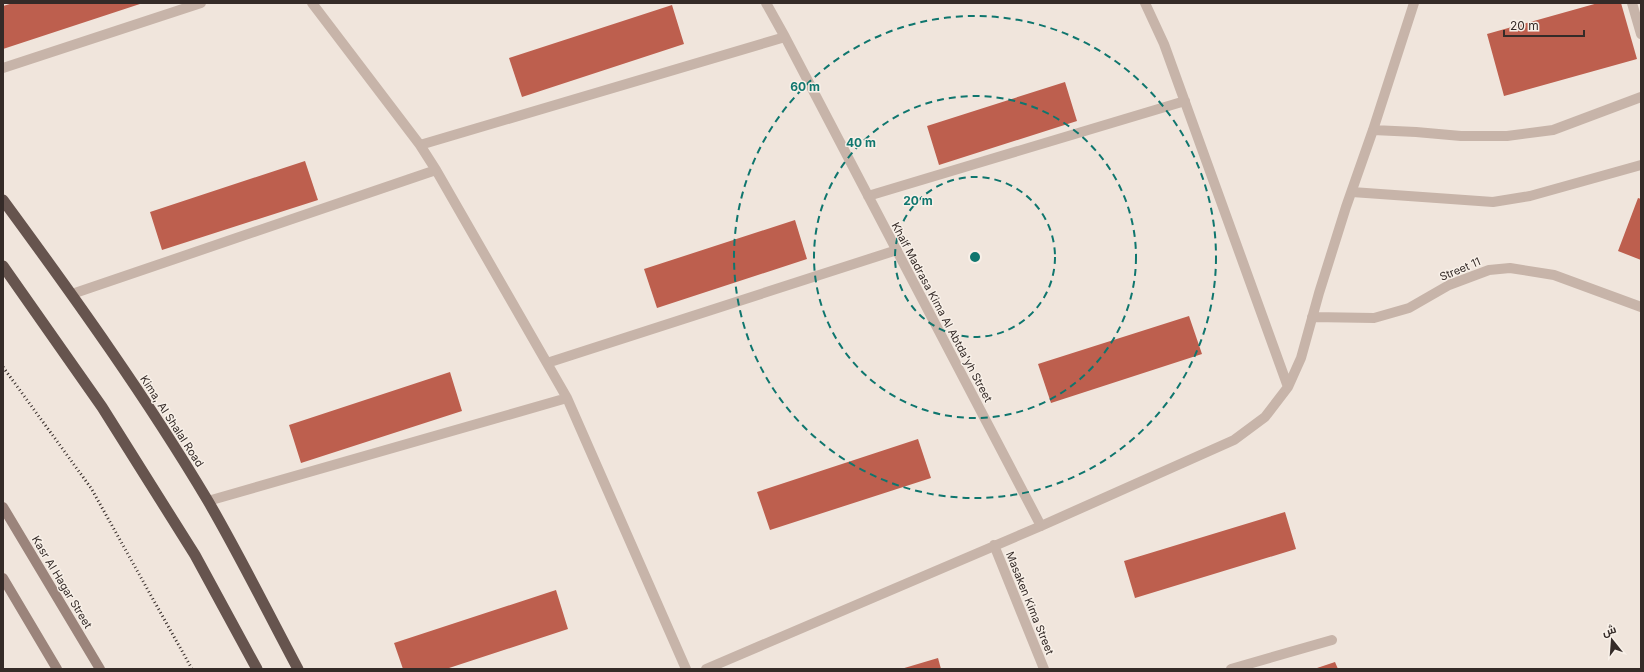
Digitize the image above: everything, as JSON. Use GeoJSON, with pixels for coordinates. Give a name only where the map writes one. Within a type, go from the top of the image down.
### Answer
{"type":"FeatureCollection","features":[{"type":"Feature","properties":{"kind":"highway","name":"Kima, Al Shalal Road"},"geometry":{"type":"LineString","coordinates":[[3,200],[72,294],[140,394],[208,501],[298,669]]}},
{"type":"Feature","properties":{"kind":"highway"},"geometry":{"type":"LineString","coordinates":[[3,266],[111,421],[195,555],[257,669]]}},
{"type":"Feature","properties":{"kind":"main road","name":"Kasr Al Hagar Street"},"geometry":{"type":"LineString","coordinates":[[3,507],[100,669]]}},
{"type":"Feature","properties":{"kind":"main road"},"geometry":{"type":"LineString","coordinates":[[3,578],[57,669]]}},
{"type":"Feature","properties":{"kind":"street"},"geometry":{"type":"LineString","coordinates":[[3,68],[200,3]]}},
{"type":"Feature","properties":{"kind":"street"},"geometry":{"type":"LineString","coordinates":[[312,3],[420,145],[436,170],[567,398],[686,669]]}},
{"type":"Feature","properties":{"kind":"street","name":"Khalf Madrasa Kima Al Abtda'yh Street"},"geometry":{"type":"LineString","coordinates":[[766,3],[1041,526]]}},
{"type":"Feature","properties":{"kind":"street"},"geometry":{"type":"LineString","coordinates":[[1145,3],[1164,44],[1288,387]]}},
{"type":"Feature","properties":{"kind":"street"},"geometry":{"type":"LineString","coordinates":[[706,669],[1041,526],[1234,440],[1265,417],[1288,387],[1301,358],[1312,317],[1414,3]]}},
{"type":"Feature","properties":{"kind":"street"},"geometry":{"type":"LineString","coordinates":[[1632,3],[1641,34]]}},
{"type":"Feature","properties":{"kind":"street"},"geometry":{"type":"LineString","coordinates":[[420,145],[785,37]]}},
{"type":"Feature","properties":{"kind":"street"},"geometry":{"type":"LineString","coordinates":[[1373,130],[1461,136],[1507,136],[1553,130],[1641,97]]}},
{"type":"Feature","properties":{"kind":"street"},"geometry":{"type":"LineString","coordinates":[[868,196],[1185,101]]}},
{"type":"Feature","properties":{"kind":"street"},"geometry":{"type":"LineString","coordinates":[[1352,192],[1494,202],[1530,196],[1641,165]]}},
{"type":"Feature","properties":{"kind":"street"},"geometry":{"type":"LineString","coordinates":[[72,294],[436,170]]}},
{"type":"Feature","properties":{"kind":"street"},"geometry":{"type":"LineString","coordinates":[[547,363],[897,250]]}},
{"type":"Feature","properties":{"kind":"street","name":"Street 11"},"geometry":{"type":"LineString","coordinates":[[1312,317],[1374,318],[1409,308],[1449,285],[1489,270],[1510,268],[1554,275],[1641,307]]}},
{"type":"Feature","properties":{"kind":"street"},"geometry":{"type":"LineString","coordinates":[[208,501],[567,398]]}},
{"type":"Feature","properties":{"kind":"street","name":"Masaken Kima Street"},"geometry":{"type":"LineString","coordinates":[[994,546],[1044,669]]}},
{"type":"Feature","properties":{"kind":"street"},"geometry":{"type":"LineString","coordinates":[[1231,669],[1332,640]]}},
{"type":"Feature","properties":{"kind":"building"},"geometry":{"type":"Polygon","coordinates":[[[13,3],[143,3],[3,49],[3,6],[13,3]]]}},
{"type":"Feature","properties":{"kind":"building"},"geometry":{"type":"Polygon","coordinates":[[[1598,3],[1621,3],[1637,59],[1504,96],[1487,34],[1598,3]]]}},
{"type":"Feature","properties":{"kind":"building"},"geometry":{"type":"Polygon","coordinates":[[[672,5],[684,44],[522,97],[509,58],[672,5]]]}},
{"type":"Feature","properties":{"kind":"building"},"geometry":{"type":"Polygon","coordinates":[[[1065,82],[1077,121],[939,165],[927,126],[1065,82]]]}},
{"type":"Feature","properties":{"kind":"building"},"geometry":{"type":"Polygon","coordinates":[[[305,161],[318,200],[162,250],[150,212],[305,161]]]}},
{"type":"Feature","properties":{"kind":"building"},"geometry":{"type":"Polygon","coordinates":[[[1638,198],[1641,199],[1641,260],[1618,251],[1638,198]]]}},
{"type":"Feature","properties":{"kind":"building"},"geometry":{"type":"Polygon","coordinates":[[[795,220],[807,259],[657,308],[644,269],[795,220]]]}},
{"type":"Feature","properties":{"kind":"building"},"geometry":{"type":"Polygon","coordinates":[[[1189,316],[1202,354],[1051,403],[1038,364],[1189,316]]]}},
{"type":"Feature","properties":{"kind":"building"},"geometry":{"type":"Polygon","coordinates":[[[450,372],[462,411],[301,463],[289,425],[450,372]]]}},
{"type":"Feature","properties":{"kind":"building"},"geometry":{"type":"Polygon","coordinates":[[[918,439],[931,478],[770,530],[757,492],[918,439]]]}},
{"type":"Feature","properties":{"kind":"building"},"geometry":{"type":"Polygon","coordinates":[[[1285,512],[1296,549],[1135,598],[1124,561],[1285,512]]]}},
{"type":"Feature","properties":{"kind":"building"},"geometry":{"type":"Polygon","coordinates":[[[556,590],[568,629],[446,669],[403,669],[394,643],[556,590]]]}},
{"type":"Feature","properties":{"kind":"building"},"geometry":{"type":"Polygon","coordinates":[[[938,658],[941,669],[901,669],[938,658]]]}},
{"type":"Feature","properties":{"kind":"building"},"geometry":{"type":"Polygon","coordinates":[[[1335,662],[1338,669],[1314,669],[1335,662]]]}},
{"type":"Feature","properties":{"kind":"railway"},"geometry":{"type":"LineString","coordinates":[[3,367],[91,488],[192,669]]}}]}
